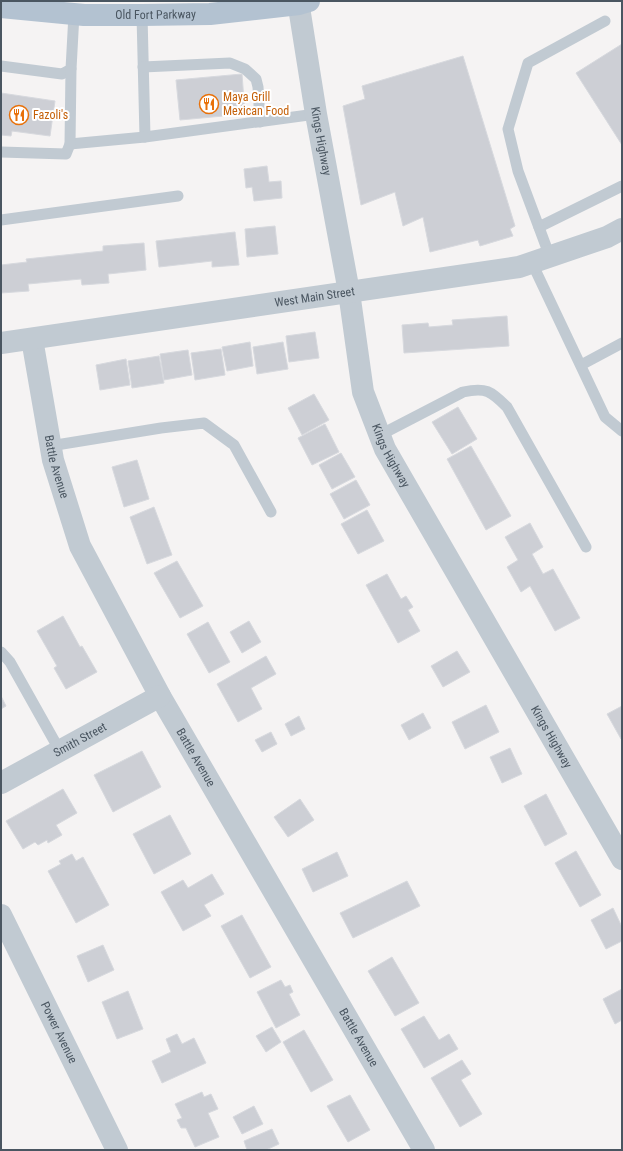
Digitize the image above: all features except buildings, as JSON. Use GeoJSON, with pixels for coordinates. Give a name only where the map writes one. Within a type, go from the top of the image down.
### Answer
{"type":"FeatureCollection","features":[{"type":"Feature","properties":{"kind":"main road","name":"Old Fort Parkway"},"geometry":{"type":"LineString","coordinates":[[1,7],[84,16],[210,14],[302,2]]}},
{"type":"Feature","properties":{"kind":"street","name":"Kings Highway"},"geometry":{"type":"LineString","coordinates":[[302,2],[316,114],[349,292],[363,392],[385,449],[622,859]]}},
{"type":"Feature","properties":{"kind":"street","name":"West Main Street"},"geometry":{"type":"LineString","coordinates":[[1,343],[519,267],[607,237],[622,229]]}},
{"type":"Feature","properties":{"kind":"street","name":"Battle Avenue"},"geometry":{"type":"LineString","coordinates":[[32,339],[52,460],[80,546],[160,696],[424,1150]]}},
{"type":"Feature","properties":{"kind":"street","name":"Smith Street"},"geometry":{"type":"LineString","coordinates":[[1,783],[160,696]]}},
{"type":"Feature","properties":{"kind":"street","name":"Power Avenue"},"geometry":{"type":"LineString","coordinates":[[1,915],[117,1150]]}},
{"type":"Feature","properties":{"kind":"lane"},"geometry":{"type":"LineString","coordinates":[[1,152],[66,154],[70,144],[71,69],[74,14]]}},
{"type":"Feature","properties":{"kind":"lane"},"geometry":{"type":"LineString","coordinates":[[142,15],[145,137]]}},
{"type":"Feature","properties":{"kind":"lane"},"geometry":{"type":"LineString","coordinates":[[605,21],[528,63],[508,129],[518,171],[539,227],[541,260],[581,365],[605,418],[622,431]]}},
{"type":"Feature","properties":{"kind":"lane"},"geometry":{"type":"LineString","coordinates":[[143,68],[230,63],[245,69],[256,79],[258,87],[260,122]]}},
{"type":"Feature","properties":{"kind":"lane"},"geometry":{"type":"LineString","coordinates":[[1,66],[62,74],[71,69]]}},
{"type":"Feature","properties":{"kind":"lane"},"geometry":{"type":"LineString","coordinates":[[70,144],[145,137],[316,114]]}},
{"type":"Feature","properties":{"kind":"lane"},"geometry":{"type":"LineString","coordinates":[[539,227],[622,186]]}},
{"type":"Feature","properties":{"kind":"lane"},"geometry":{"type":"LineString","coordinates":[[1,220],[178,196]]}},
{"type":"Feature","properties":{"kind":"lane"},"geometry":{"type":"LineString","coordinates":[[581,365],[622,343]]}},
{"type":"Feature","properties":{"kind":"lane"},"geometry":{"type":"LineString","coordinates":[[380,435],[463,392],[476,389],[485,390],[496,396],[507,407],[586,547]]}},
{"type":"Feature","properties":{"kind":"lane"},"geometry":{"type":"LineString","coordinates":[[50,446],[161,428],[204,423],[234,445],[271,512]]}},
{"type":"Feature","properties":{"kind":"lane"},"geometry":{"type":"LineString","coordinates":[[1,652],[10,662],[60,751]]}},
{"type":"Feature","properties":{"kind":"place","name":"Maya Grill Mexican Food"},"geometry":{"type":"Point","coordinates":[209,104]}},
{"type":"Feature","properties":{"kind":"place","name":"Fazoli's"},"geometry":{"type":"Point","coordinates":[19,115]}}]}
